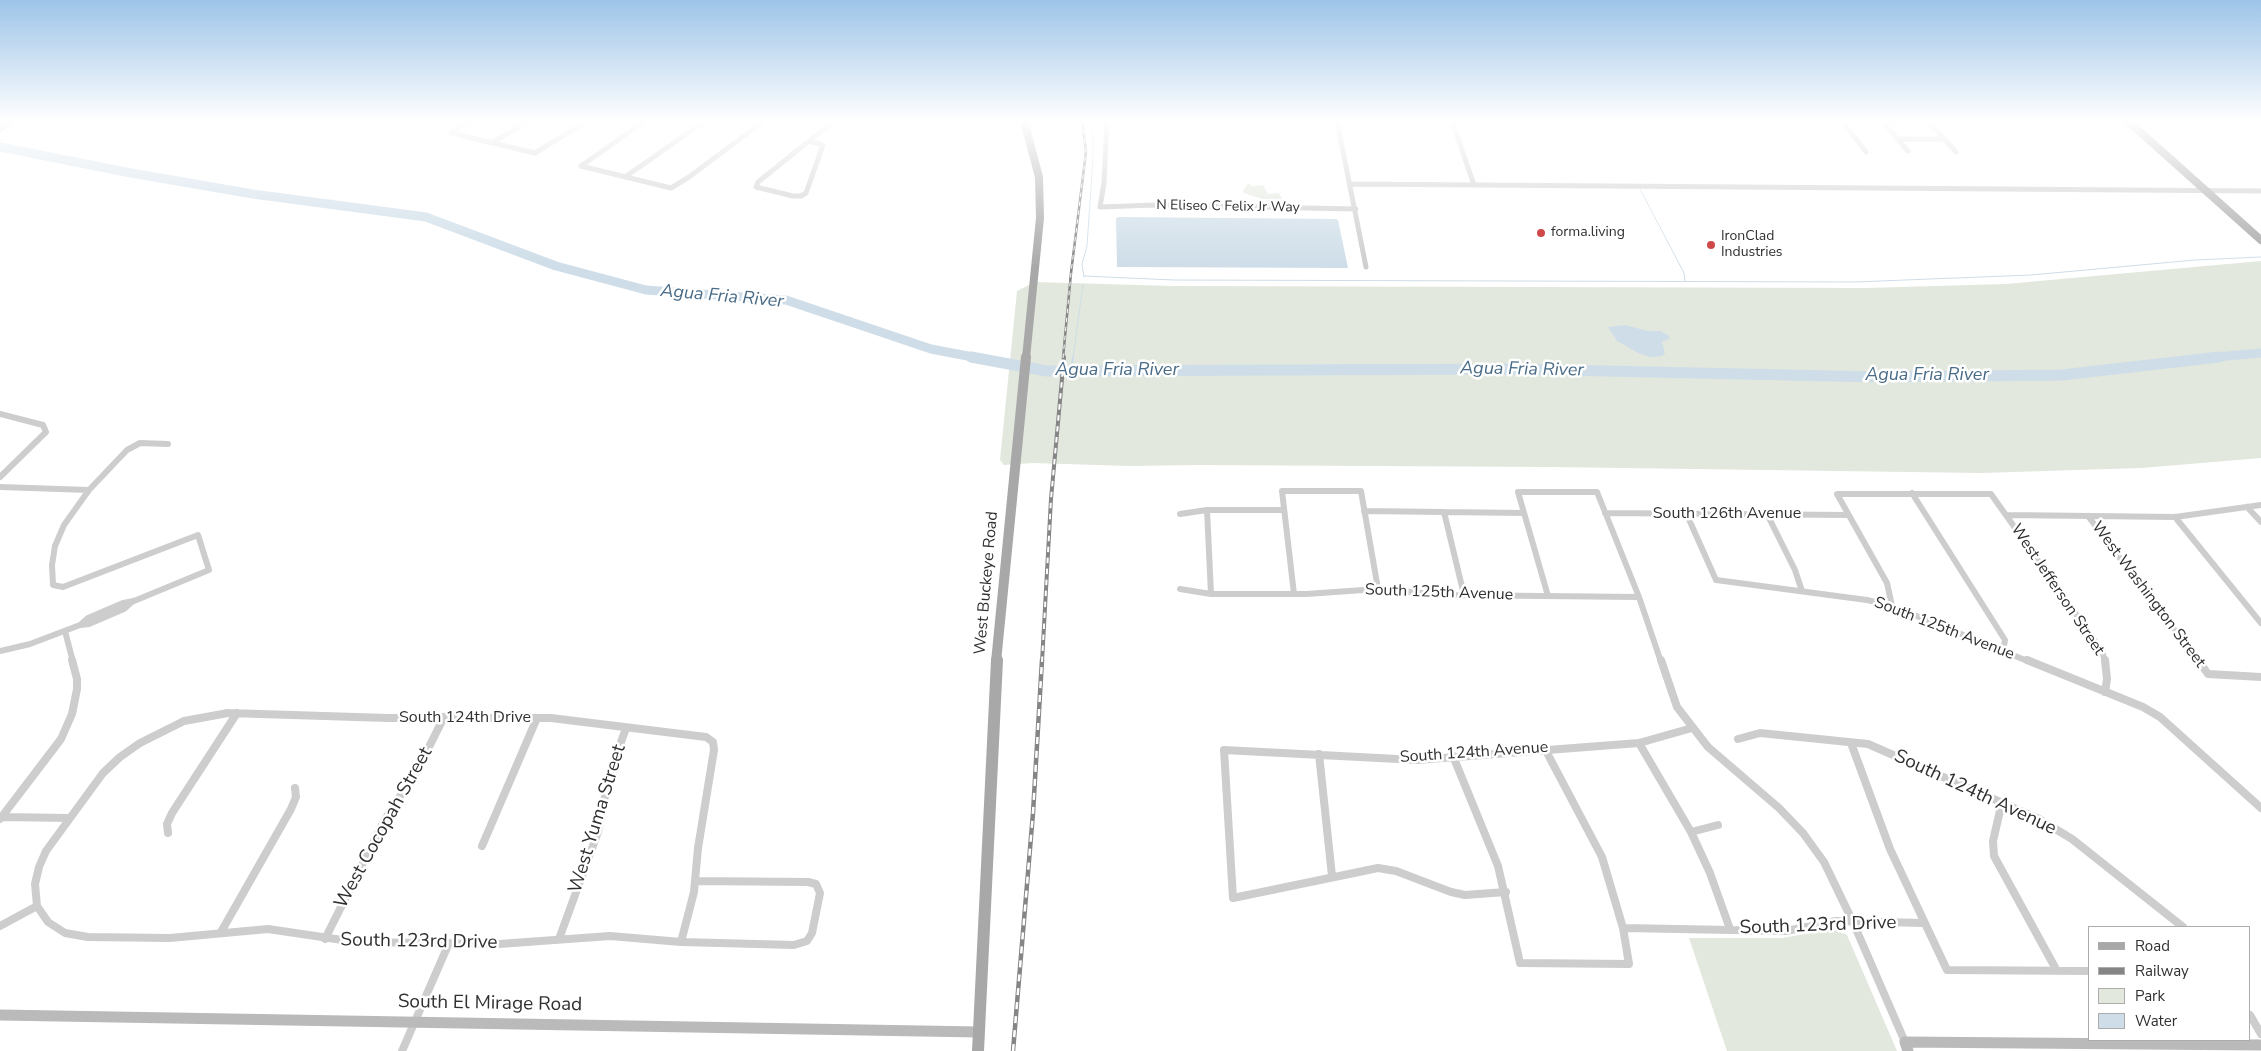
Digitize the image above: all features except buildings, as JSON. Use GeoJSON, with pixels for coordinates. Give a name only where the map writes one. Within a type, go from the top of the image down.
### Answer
{"type":"FeatureCollection","features":[{"type":"Feature","properties":{"kind":"main road","name":"West Buckeye Road"},"geometry":{"type":"LineString","coordinates":[[978,1051],[994,686],[1035,282],[1040,218],[1037,170]]}},
{"type":"Feature","properties":{"kind":"main road"},"geometry":{"type":"LineString","coordinates":[[2183,170],[2261,240]]}},
{"type":"Feature","properties":{"kind":"main road","name":"South El Mirage Road"},"geometry":{"type":"LineString","coordinates":[[0,1015],[979,1032]]}},
{"type":"Feature","properties":{"kind":"street"},"geometry":{"type":"LineString","coordinates":[[597,170],[671,188],[698,170]]}},
{"type":"Feature","properties":{"kind":"street"},"geometry":{"type":"LineString","coordinates":[[625,177],[635,170]]}},
{"type":"Feature","properties":{"kind":"street"},"geometry":{"type":"LineString","coordinates":[[775,170],[756,186],[773,192],[801,196],[808,192],[815,170]]}},
{"type":"Feature","properties":{"kind":"street","name":"N Eliseo C Felix Jr Way"},"geometry":{"type":"LineString","coordinates":[[1104,170],[1100,207],[1155,205],[1356,209]]}},
{"type":"Feature","properties":{"kind":"street"},"geometry":{"type":"LineString","coordinates":[[1348,170],[1366,266]]}},
{"type":"Feature","properties":{"kind":"street"},"geometry":{"type":"LineString","coordinates":[[1469,170],[1474,185]]}},
{"type":"Feature","properties":{"kind":"street"},"geometry":{"type":"LineString","coordinates":[[1351,184],[2261,191]]}},
{"type":"Feature","properties":{"kind":"street"},"geometry":{"type":"LineString","coordinates":[[0,414],[43,425],[46,432],[0,477]]}},
{"type":"Feature","properties":{"kind":"street"},"geometry":{"type":"LineString","coordinates":[[0,651],[30,644],[80,625],[89,624],[115,613],[134,601],[209,570],[198,535],[63,587],[53,585],[52,565],[55,546],[64,525],[89,490],[127,450],[140,442],[168,444]]}},
{"type":"Feature","properties":{"kind":"street"},"geometry":{"type":"LineString","coordinates":[[0,487],[89,490]]}},
{"type":"Feature","properties":{"kind":"street"},"geometry":{"type":"LineString","coordinates":[[1294,594],[1282,490],[1361,491],[1378,588]]}},
{"type":"Feature","properties":{"kind":"street"},"geometry":{"type":"LineString","coordinates":[[1548,596],[1518,492],[1597,492],[1639,597],[1677,707],[1692,728],[1720,758],[1779,808],[1803,833],[1824,862],[1853,922],[1907,1046],[2261,1045]]}},
{"type":"Feature","properties":{"kind":"street"},"geometry":{"type":"LineString","coordinates":[[1892,606],[1887,583],[1837,494],[1912,493],[2005,640],[2003,650]]}},
{"type":"Feature","properties":{"kind":"street","name":"West Jefferson Street"},"geometry":{"type":"LineString","coordinates":[[1912,493],[1991,494],[2102,651],[2106,665],[2107,680],[2105,692]]}},
{"type":"Feature","properties":{"kind":"street"},"geometry":{"type":"LineString","coordinates":[[2006,515],[2175,517],[2261,505]]}},
{"type":"Feature","properties":{"kind":"street"},"geometry":{"type":"LineString","coordinates":[[2247,507],[2261,522]]}},
{"type":"Feature","properties":{"kind":"street"},"geometry":{"type":"LineString","coordinates":[[1180,514],[1207,510],[1283,510]]}},
{"type":"Feature","properties":{"kind":"street"},"geometry":{"type":"LineString","coordinates":[[1207,510],[1211,594]]}},
{"type":"Feature","properties":{"kind":"street"},"geometry":{"type":"LineString","coordinates":[[1364,511],[1524,513]]}},
{"type":"Feature","properties":{"kind":"street"},"geometry":{"type":"LineString","coordinates":[[1444,512],[1464,596]]}},
{"type":"Feature","properties":{"kind":"street","name":"South 126th Avenue"},"geometry":{"type":"LineString","coordinates":[[1605,513],[1848,515]]}},
{"type":"Feature","properties":{"kind":"street"},"geometry":{"type":"LineString","coordinates":[[1767,514],[1795,570],[1802,591]]}},
{"type":"Feature","properties":{"kind":"street","name":"South 125th Avenue"},"geometry":{"type":"LineString","coordinates":[[1687,515],[1716,580],[1802,591],[1892,606],[2143,707],[2160,717],[2261,808]]}},
{"type":"Feature","properties":{"kind":"street","name":"West Washington Street"},"geometry":{"type":"LineString","coordinates":[[2088,516],[2208,674],[2261,677]]}},
{"type":"Feature","properties":{"kind":"street"},"geometry":{"type":"LineString","coordinates":[[2175,517],[2261,623]]}},
{"type":"Feature","properties":{"kind":"street","name":"South 125th Avenue"},"geometry":{"type":"LineString","coordinates":[[1180,589],[1211,594],[1294,594],[1378,588],[1464,596],[1639,597]]}},
{"type":"Feature","properties":{"kind":"street"},"geometry":{"type":"LineString","coordinates":[[1,818],[57,745],[72,714],[78,689],[65,631]]}},
{"type":"Feature","properties":{"kind":"street"},"geometry":{"type":"LineString","coordinates":[[168,833],[167,824],[172,813],[237,713]]}},
{"type":"Feature","properties":{"kind":"street","name":"South 124th Drive"},"geometry":{"type":"LineString","coordinates":[[38,909],[35,884],[39,868],[51,843],[103,773],[129,750],[173,726],[195,718],[215,714],[237,713],[388,718],[536,718],[706,737],[713,742],[714,750],[698,848],[696,881]]}},
{"type":"Feature","properties":{"kind":"street","name":"West Cocopah Street"},"geometry":{"type":"LineString","coordinates":[[325,939],[384,821],[418,769],[444,717]]}},
{"type":"Feature","properties":{"kind":"street"},"geometry":{"type":"LineString","coordinates":[[482,846],[536,718]]}},
{"type":"Feature","properties":{"kind":"street","name":"West Yuma Street"},"geometry":{"type":"LineString","coordinates":[[559,939],[598,832],[609,776],[626,728]]}},
{"type":"Feature","properties":{"kind":"street","name":"South 124th Avenue"},"geometry":{"type":"LineString","coordinates":[[1332,876],[1233,898],[1224,750],[1417,760],[1639,742],[1692,728]]}},
{"type":"Feature","properties":{"kind":"street","name":"South 124th Avenue"},"geometry":{"type":"LineString","coordinates":[[1738,739],[1760,733],[1868,744],[2039,819],[2072,839],[2182,926]]}},
{"type":"Feature","properties":{"kind":"street"},"geometry":{"type":"LineString","coordinates":[[1639,742],[1691,832],[1710,873],[1730,929]]}},
{"type":"Feature","properties":{"kind":"street"},"geometry":{"type":"LineString","coordinates":[[1852,743],[1890,849],[1947,970],[2088,971]]}},
{"type":"Feature","properties":{"kind":"street"},"geometry":{"type":"LineString","coordinates":[[1453,756],[1498,866],[1506,892],[1520,963],[1628,964],[1623,928],[1602,857],[1545,749]]}},
{"type":"Feature","properties":{"kind":"street"},"geometry":{"type":"LineString","coordinates":[[1319,754],[1332,876],[1378,868],[1396,872],[1451,892],[1465,895],[1506,892]]}},
{"type":"Feature","properties":{"kind":"street"},"geometry":{"type":"LineString","coordinates":[[221,932],[291,809],[296,797],[295,788]]}},
{"type":"Feature","properties":{"kind":"street"},"geometry":{"type":"LineString","coordinates":[[2002,802],[1993,841],[1994,856],[2057,971]]}},
{"type":"Feature","properties":{"kind":"street"},"geometry":{"type":"LineString","coordinates":[[1,818],[69,818]]}},
{"type":"Feature","properties":{"kind":"street"},"geometry":{"type":"LineString","coordinates":[[1691,832],[1718,825]]}},
{"type":"Feature","properties":{"kind":"street"},"geometry":{"type":"LineString","coordinates":[[681,942],[696,881]]}},
{"type":"Feature","properties":{"kind":"street","name":"South 123rd Drive"},"geometry":{"type":"LineString","coordinates":[[38,909],[52,926],[65,933],[80,936],[160,938],[268,928],[325,939],[356,942],[499,944],[619,936],[681,942],[794,945],[807,940],[812,933],[820,893],[818,886],[808,882],[696,881]]}},
{"type":"Feature","properties":{"kind":"street"},"geometry":{"type":"LineString","coordinates":[[0,926],[38,909]]}},
{"type":"Feature","properties":{"kind":"street","name":"South 123rd Drive"},"geometry":{"type":"LineString","coordinates":[[1623,928],[1786,931],[1836,921],[1924,923]]}},
{"type":"Feature","properties":{"kind":"street"},"geometry":{"type":"LineString","coordinates":[[402,1051],[449,943]]}},
{"type":"Feature","properties":{"kind":"street"},"geometry":{"type":"LineString","coordinates":[[2251,1018],[2261,1034]]}},
{"type":"Feature","properties":{"kind":"green space"},"geometry":{"type":"Polygon","coordinates":[[[1248,183],[1252,186],[1263,185],[1268,194],[1279,193],[1282,199],[1262,199],[1244,193],[1243,191],[1248,183]]]}},
{"type":"Feature","properties":{"kind":"green space"},"geometry":{"type":"Polygon","coordinates":[[[2261,261],[2261,458],[2141,468],[1981,473],[1550,467],[1130,466],[1033,463],[1004,465],[1000,460],[1017,291],[1035,282],[1172,286],[1866,288],[2006,284],[2261,261]]]}},
{"type":"Feature","properties":{"kind":"green space"},"geometry":{"type":"Polygon","coordinates":[[[1833,929],[1847,935],[1897,1051],[1727,1051],[1689,938],[1782,938],[1833,929]]]}},
{"type":"Feature","properties":{"kind":"water"},"geometry":{"type":"Polygon","coordinates":[[[1116,218],[1336,219],[1338,220],[1348,268],[1117,267],[1116,218]]]}},
{"type":"Feature","properties":{"kind":"water"},"geometry":{"type":"Polygon","coordinates":[[[1625,325],[1648,331],[1660,331],[1668,335],[1670,338],[1662,342],[1665,353],[1662,356],[1650,357],[1638,353],[1617,341],[1608,327],[1625,325]]]}},
{"type":"Feature","properties":{"kind":"waterway","name":"Agua Fria River"},"geometry":{"type":"LineString","coordinates":[[116,170],[253,194],[426,217],[556,266],[646,290],[786,300],[931,349],[978,358]]}},
{"type":"Feature","properties":{"kind":"waterway"},"geometry":{"type":"LineString","coordinates":[[1084,277],[1082,264],[1087,246],[1092,170]]}},
{"type":"Feature","properties":{"kind":"waterway"},"geometry":{"type":"LineString","coordinates":[[1640,189],[1684,273],[1685,281]]}},
{"type":"Feature","properties":{"kind":"waterway"},"geometry":{"type":"LineString","coordinates":[[1084,276],[1174,280],[1855,282],[2031,275],[2195,260],[2261,257]]}},
{"type":"Feature","properties":{"kind":"waterway"},"geometry":{"type":"LineString","coordinates":[[1073,358],[1083,284]]}},
{"type":"Feature","properties":{"kind":"waterway","name":"Agua Fria River"},"geometry":{"type":"LineString","coordinates":[[2205,358],[2261,353]]}},
{"type":"Feature","properties":{"kind":"waterway","name":"Agua Fria River"},"geometry":{"type":"LineString","coordinates":[[971,357],[1047,371],[1515,369],[1877,377],[2062,375],[2219,357]]}},
{"type":"Feature","properties":{"kind":"waterway"},"geometry":{"type":"LineString","coordinates":[[1071,371],[1073,357]]}},
{"type":"Feature","properties":{"kind":"railway"},"geometry":{"type":"LineString","coordinates":[[1063,358],[1084,170]]}},
{"type":"Feature","properties":{"kind":"railway"},"geometry":{"type":"LineString","coordinates":[[1042,662],[1051,499],[1064,357]]}},
{"type":"Feature","properties":{"kind":"railway"},"geometry":{"type":"LineString","coordinates":[[1013,1051],[1033,813],[1042,660]]}},
{"type":"Feature","properties":{"kind":"place","name":"forma.living"},"geometry":{"type":"Point","coordinates":[1541,233]}},
{"type":"Feature","properties":{"kind":"place","name":"IronClad Industries"},"geometry":{"type":"Point","coordinates":[1711,245]}}]}
